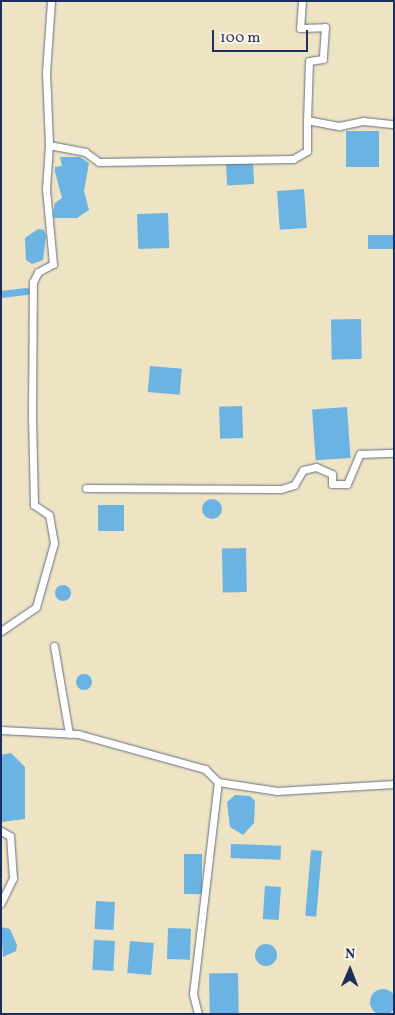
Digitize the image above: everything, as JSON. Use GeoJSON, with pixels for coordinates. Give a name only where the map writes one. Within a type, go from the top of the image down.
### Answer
{"type":"FeatureCollection","features":[{"type":"Feature","properties":{"kind":"street"},"geometry":{"type":"LineString","coordinates":[[1,631],[36,607],[54,543],[50,515],[34,505],[32,414],[33,282],[38,272],[53,264],[46,189],[48,145],[46,72],[51,1]]}},
{"type":"Feature","properties":{"kind":"street"},"geometry":{"type":"LineString","coordinates":[[48,145],[85,152],[99,162],[293,159],[307,151],[309,61],[323,59],[325,27],[300,28],[302,1]]}},
{"type":"Feature","properties":{"kind":"street"},"geometry":{"type":"LineString","coordinates":[[307,120],[339,126],[364,121],[394,124]]}},
{"type":"Feature","properties":{"kind":"street"},"geometry":{"type":"LineString","coordinates":[[86,488],[281,489],[294,485],[303,470],[316,467],[332,474],[332,484],[347,484],[360,454],[394,453]]}},
{"type":"Feature","properties":{"kind":"street"},"geometry":{"type":"LineString","coordinates":[[54,646],[69,734]]}},
{"type":"Feature","properties":{"kind":"street"},"geometry":{"type":"LineString","coordinates":[[1,730],[69,734],[205,769],[218,782],[277,791],[394,784]]}},
{"type":"Feature","properties":{"kind":"street"},"geometry":{"type":"LineString","coordinates":[[198,1014],[193,994],[218,782]]}},
{"type":"Feature","properties":{"kind":"street"},"geometry":{"type":"LineString","coordinates":[[1,831],[10,836],[13,878],[1,903]]}},
{"type":"Feature","properties":{"kind":"water"},"geometry":{"type":"Polygon","coordinates":[[[346,131],[379,131],[379,167],[346,167],[346,131]]]}},
{"type":"Feature","properties":{"kind":"water"},"geometry":{"type":"Polygon","coordinates":[[[60,157],[80,157],[89,163],[84,191],[89,210],[77,218],[54,218],[55,203],[62,198],[55,172],[55,167],[62,166],[60,157]]]}},
{"type":"Feature","properties":{"kind":"water"},"geometry":{"type":"Polygon","coordinates":[[[253,163],[254,184],[227,185],[226,164],[253,163]]]}},
{"type":"Feature","properties":{"kind":"water"},"geometry":{"type":"Polygon","coordinates":[[[304,189],[307,228],[280,230],[277,191],[304,189]]]}},
{"type":"Feature","properties":{"kind":"water"},"geometry":{"type":"Polygon","coordinates":[[[168,213],[169,248],[138,249],[137,214],[168,213]]]}},
{"type":"Feature","properties":{"kind":"water"},"geometry":{"type":"Polygon","coordinates":[[[38,229],[44,230],[46,236],[43,260],[32,264],[26,260],[25,238],[38,229]]]}},
{"type":"Feature","properties":{"kind":"water"},"geometry":{"type":"Polygon","coordinates":[[[368,235],[394,235],[394,249],[368,249],[368,235]]]}},
{"type":"Feature","properties":{"kind":"water"},"geometry":{"type":"Polygon","coordinates":[[[361,319],[362,359],[332,360],[331,320],[361,319]]]}},
{"type":"Feature","properties":{"kind":"water"},"geometry":{"type":"Polygon","coordinates":[[[150,366],[182,369],[180,395],[148,392],[150,366]]]}},
{"type":"Feature","properties":{"kind":"water"},"geometry":{"type":"Polygon","coordinates":[[[242,406],[243,438],[220,439],[219,407],[242,406]]]}},
{"type":"Feature","properties":{"kind":"water"},"geometry":{"type":"Polygon","coordinates":[[[347,407],[351,458],[316,460],[312,409],[347,407]]]}},
{"type":"Feature","properties":{"kind":"water"},"geometry":{"type":"Polygon","coordinates":[[[212,499],[219,502],[222,509],[219,516],[212,519],[205,516],[202,509],[205,502],[212,499]]]}},
{"type":"Feature","properties":{"kind":"water"},"geometry":{"type":"Polygon","coordinates":[[[98,505],[124,505],[124,531],[98,531],[98,505]]]}},
{"type":"Feature","properties":{"kind":"water"},"geometry":{"type":"Polygon","coordinates":[[[222,548],[246,548],[247,592],[223,592],[222,548]]]}},
{"type":"Feature","properties":{"kind":"water"},"geometry":{"type":"Polygon","coordinates":[[[63,585],[69,587],[71,593],[69,599],[63,601],[57,599],[55,593],[57,587],[63,585]]]}},
{"type":"Feature","properties":{"kind":"water"},"geometry":{"type":"Polygon","coordinates":[[[84,674],[90,676],[92,682],[90,688],[84,690],[78,688],[76,682],[78,676],[84,674]]]}},
{"type":"Feature","properties":{"kind":"water"},"geometry":{"type":"Polygon","coordinates":[[[11,753],[25,767],[25,819],[1,822],[1,755],[11,753]]]}},
{"type":"Feature","properties":{"kind":"water"},"geometry":{"type":"Polygon","coordinates":[[[235,795],[250,796],[255,801],[254,823],[243,835],[230,827],[227,802],[235,795]]]}},
{"type":"Feature","properties":{"kind":"water"},"geometry":{"type":"Polygon","coordinates":[[[231,844],[281,846],[280,860],[231,858],[231,844]]]}},
{"type":"Feature","properties":{"kind":"water"},"geometry":{"type":"Polygon","coordinates":[[[311,850],[322,851],[316,917],[305,916],[311,850]]]}},
{"type":"Feature","properties":{"kind":"water"},"geometry":{"type":"Polygon","coordinates":[[[184,854],[202,854],[202,894],[184,894],[184,854]]]}},
{"type":"Feature","properties":{"kind":"water"},"geometry":{"type":"Polygon","coordinates":[[[265,886],[281,887],[279,920],[263,919],[265,886]]]}},
{"type":"Feature","properties":{"kind":"water"},"geometry":{"type":"Polygon","coordinates":[[[96,901],[115,902],[114,930],[95,929],[96,901]]]}},
{"type":"Feature","properties":{"kind":"water"},"geometry":{"type":"Polygon","coordinates":[[[1,927],[10,929],[17,945],[16,951],[3,957],[1,927]]]}},
{"type":"Feature","properties":{"kind":"water"},"geometry":{"type":"Polygon","coordinates":[[[168,928],[191,929],[190,960],[167,959],[168,928]]]}},
{"type":"Feature","properties":{"kind":"water"},"geometry":{"type":"Polygon","coordinates":[[[94,940],[115,941],[113,971],[92,970],[94,940]]]}},
{"type":"Feature","properties":{"kind":"water"},"geometry":{"type":"Polygon","coordinates":[[[130,941],[154,943],[151,975],[127,973],[130,941]]]}},
{"type":"Feature","properties":{"kind":"water"},"geometry":{"type":"Polygon","coordinates":[[[266,944],[274,947],[277,955],[274,963],[266,966],[258,963],[255,955],[258,947],[266,944]]]}},
{"type":"Feature","properties":{"kind":"water"},"geometry":{"type":"Polygon","coordinates":[[[238,973],[239,1014],[210,1014],[209,974],[238,973]]]}},
{"type":"Feature","properties":{"kind":"water"},"geometry":{"type":"Polygon","coordinates":[[[383,989],[392,993],[396,1002],[392,1011],[383,1015],[374,1011],[370,1002],[374,993],[383,989]]]}},
{"type":"Feature","properties":{"kind":"waterway"},"geometry":{"type":"LineString","coordinates":[[1,294],[26,291]]}}]}
